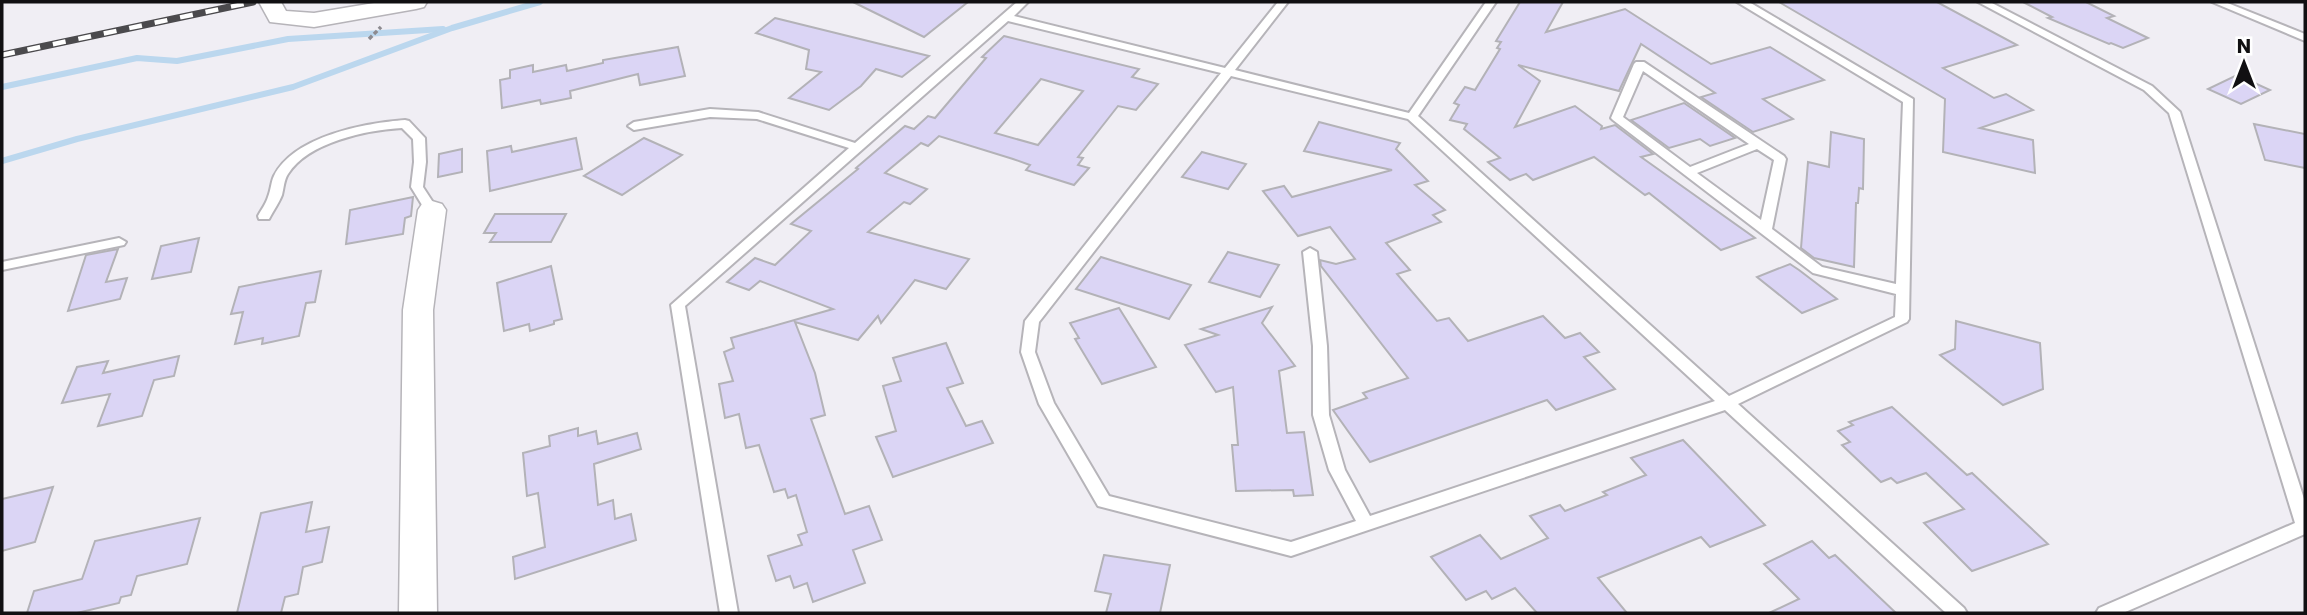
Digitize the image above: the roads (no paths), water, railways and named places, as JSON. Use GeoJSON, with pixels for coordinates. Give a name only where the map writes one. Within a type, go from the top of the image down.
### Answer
{"type":"FeatureCollection","features":[{"type":"Feature","properties":{"kind":"street"},"geometry":{"type":"LineString","coordinates":[[270,2],[278,17],[314,20],[416,2]]}},
{"type":"Feature","properties":{"kind":"street"},"geometry":{"type":"LineString","coordinates":[[418,613],[418,310],[432,210]]}},
{"type":"Feature","properties":{"kind":"lane"},"geometry":{"type":"LineString","coordinates":[[729,613],[678,305],[1023,2]]}},
{"type":"Feature","properties":{"kind":"lane"},"geometry":{"type":"LineString","coordinates":[[1283,2],[1032,321],[1028,352],[1046,404],[1104,501],[1291,549],[1728,403],[1902,319],[1909,101],[1747,3]]}},
{"type":"Feature","properties":{"kind":"lane"},"geometry":{"type":"LineString","coordinates":[[1412,117],[1491,2]]}},
{"type":"Feature","properties":{"kind":"lane"},"geometry":{"type":"LineString","coordinates":[[1983,2],[2148,88],[2174,112],[2305,527],[2105,613]]}},
{"type":"Feature","properties":{"kind":"lane"},"geometry":{"type":"LineString","coordinates":[[2217,2],[2305,38]]}},
{"type":"Feature","properties":{"kind":"lane"},"geometry":{"type":"LineString","coordinates":[[1006,17],[1412,117],[1958,613]]}},
{"type":"Feature","properties":{"kind":"lane"},"geometry":{"type":"LineString","coordinates":[[1765,230],[1780,159],[1640,64],[1617,118],[1818,271],[1904,291]]}},
{"type":"Feature","properties":{"kind":"lane"},"geometry":{"type":"LineString","coordinates":[[634,126],[710,113],[758,116],[857,147]]}},
{"type":"Feature","properties":{"kind":"lane"},"geometry":{"type":"LineString","coordinates":[[264,216],[274,198],[280,176],[300,155],[345,134],[381,124],[405,124],[419,138],[417,187],[432,210]]}},
{"type":"Feature","properties":{"kind":"lane"},"geometry":{"type":"LineString","coordinates":[[1690,171],[1759,144]]}},
{"type":"Feature","properties":{"kind":"lane"},"geometry":{"type":"LineString","coordinates":[[2,266],[119,242]]}},
{"type":"Feature","properties":{"kind":"lane"},"geometry":{"type":"LineString","coordinates":[[1310,252],[1320,346],[1321,415],[1337,470],[1366,524]]}},
{"type":"Feature","properties":{"kind":"waterway"},"geometry":{"type":"LineString","coordinates":[[2,161],[77,139],[293,87],[452,28],[540,2]]}},
{"type":"Feature","properties":{"kind":"waterway"},"geometry":{"type":"LineString","coordinates":[[2,87],[137,58],[177,61],[288,39],[443,29]]}},
{"type":"Feature","properties":{"kind":"railway"},"geometry":{"type":"LineString","coordinates":[[2,55],[253,2]]}}]}
